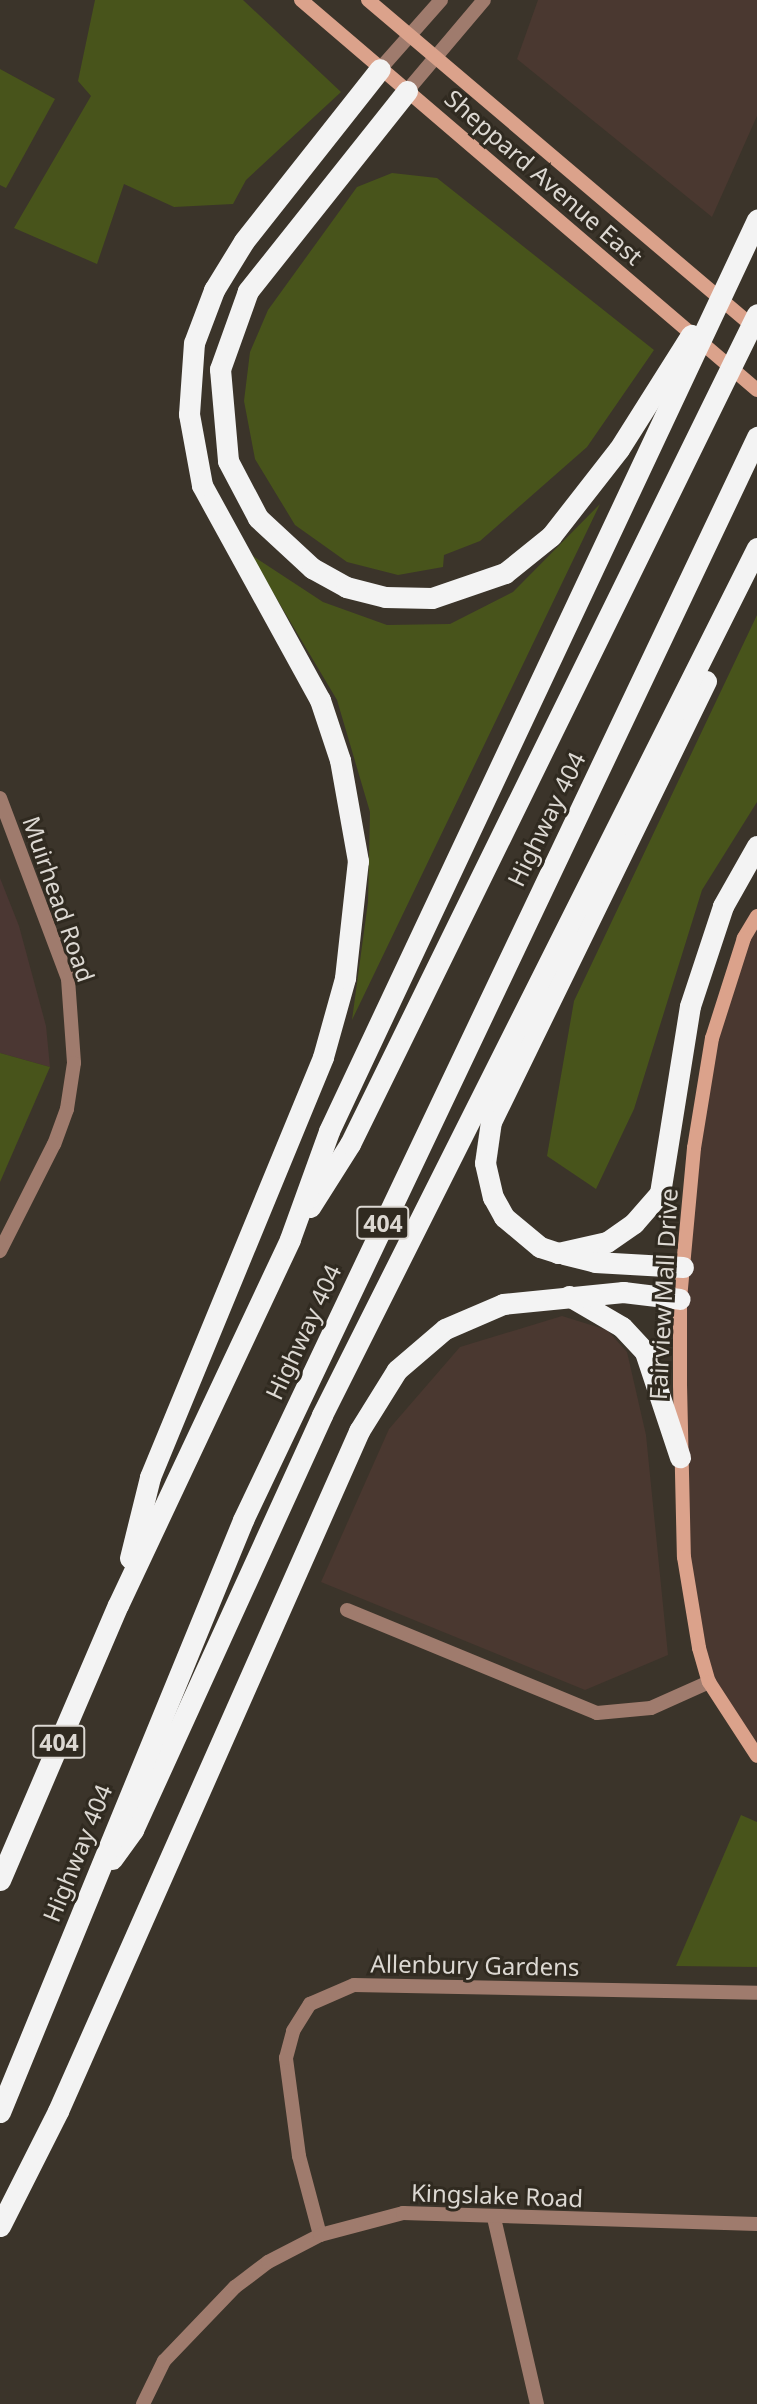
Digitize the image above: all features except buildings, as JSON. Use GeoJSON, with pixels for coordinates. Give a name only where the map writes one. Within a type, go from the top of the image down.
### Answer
{"type":"FeatureCollection","features":[{"type":"Feature","properties":{"kind":"highway"},"geometry":{"type":"LineString","coordinates":[[118,1605],[150,1477],[323,1057],[345,978],[358,861],[340,760],[320,701],[202,485],[189,414],[194,343],[214,290],[244,242],[380,69]]}},
{"type":"Feature","properties":{"kind":"highway"},"geometry":{"type":"LineString","coordinates":[[407,91],[260,274],[240,311],[220,369],[228,461],[258,518],[312,568],[346,587],[385,597],[432,598],[505,573],[551,536],[619,449],[746,244]]}},
{"type":"Feature","properties":{"kind":"highway","name":"Highway 404"},"geometry":{"type":"LineString","coordinates":[[0,1880],[118,1605],[290,1239],[335,1118],[757,220]]}},
{"type":"Feature","properties":{"kind":"highway","name":"Highway 404"},"geometry":{"type":"LineString","coordinates":[[290,1239],[351,1144],[757,314]]}},
{"type":"Feature","properties":{"kind":"highway","name":"Highway 404"},"geometry":{"type":"LineString","coordinates":[[0,2112],[243,1520],[757,437]]}},
{"type":"Feature","properties":{"kind":"highway"},"geometry":{"type":"LineString","coordinates":[[90,1889],[133,1830],[322,1415],[757,548]]}},
{"type":"Feature","properties":{"kind":"highway"},"geometry":{"type":"LineString","coordinates":[[683,1267],[595,1262],[540,1247],[504,1217],[493,1197],[485,1163],[491,1121],[757,578]]}},
{"type":"Feature","properties":{"kind":"highway"},"geometry":{"type":"LineString","coordinates":[[558,1253],[607,1242],[634,1223],[660,1193],[690,1006],[723,906],[757,846]]}},
{"type":"Feature","properties":{"kind":"highway"},"geometry":{"type":"LineString","coordinates":[[0,2226],[58,2110],[359,1431],[397,1370],[445,1329],[503,1304],[567,1295],[623,1292],[680,1300]]}},
{"type":"Feature","properties":{"kind":"highway"},"geometry":{"type":"LineString","coordinates":[[567,1295],[622,1327],[645,1353],[680,1457]]}},
{"type":"Feature","properties":{"kind":"main road","name":"Sheppard Avenue East"},"geometry":{"type":"LineString","coordinates":[[301,0],[757,390]]}},
{"type":"Feature","properties":{"kind":"main road","name":"Sheppard Avenue East"},"geometry":{"type":"LineString","coordinates":[[368,0],[757,330]]}},
{"type":"Feature","properties":{"kind":"main road","name":"Fairview Mall Drive"},"geometry":{"type":"LineString","coordinates":[[757,916],[744,938],[712,1038],[694,1148],[680,1300],[680,1457],[684,1557],[709,1682],[757,1756]]}},
{"type":"Feature","properties":{"kind":"street"},"geometry":{"type":"LineString","coordinates":[[380,69],[411,38],[441,0]]}},
{"type":"Feature","properties":{"kind":"street"},"geometry":{"type":"LineString","coordinates":[[407,91],[484,0]]}},
{"type":"Feature","properties":{"kind":"street","name":"Muirhead Road"},"geometry":{"type":"LineString","coordinates":[[0,798],[68,979],[74,1063],[67,1109],[54,1144],[0,1251]]}},
{"type":"Feature","properties":{"kind":"street"},"geometry":{"type":"LineString","coordinates":[[347,1611],[597,1713],[651,1709],[709,1682]]}},
{"type":"Feature","properties":{"kind":"street","name":"Allenbury Gardens"},"geometry":{"type":"LineString","coordinates":[[320,2235],[299,2156],[286,2058],[293,2031],[310,2004],[354,1985],[757,1993]]}},
{"type":"Feature","properties":{"kind":"street","name":"Kingslake Road"},"geometry":{"type":"LineString","coordinates":[[143,2404],[164,2361],[235,2287],[268,2262],[320,2235],[403,2213],[494,2218],[757,2224]]}},
{"type":"Feature","properties":{"kind":"street"},"geometry":{"type":"LineString","coordinates":[[494,2218],[537,2404]]}},
{"type":"Feature","properties":{"kind":"shaded area"},"geometry":{"type":"Polygon","coordinates":[[[538,0],[757,0],[757,116],[712,217],[517,59],[538,0]]]}},
{"type":"Feature","properties":{"kind":"shaded area"},"geometry":{"type":"Polygon","coordinates":[[[0,878],[19,926],[46,1026],[50,1067],[0,1053],[0,878]]]}},
{"type":"Feature","properties":{"kind":"shaded area"},"geometry":{"type":"Polygon","coordinates":[[[757,916],[757,1756],[709,1682],[684,1557],[680,1299],[712,1038],[757,916]]]}},
{"type":"Feature","properties":{"kind":"shaded area"},"geometry":{"type":"Polygon","coordinates":[[[562,1316],[607,1330],[627,1352],[646,1435],[668,1655],[585,1690],[321,1582],[389,1429],[460,1347],[562,1316]]]}},
{"type":"Feature","properties":{"kind":"green space"},"geometry":{"type":"Polygon","coordinates":[[[95,0],[243,0],[341,92],[246,180],[233,204],[174,207],[124,184],[97,264],[14,228],[91,96],[78,81],[95,0]]]}},
{"type":"Feature","properties":{"kind":"green space"},"geometry":{"type":"Polygon","coordinates":[[[0,69],[55,99],[6,188],[0,185],[0,69]]]}},
{"type":"Feature","properties":{"kind":"green space"},"geometry":{"type":"Polygon","coordinates":[[[392,173],[437,178],[654,350],[587,447],[480,541],[444,555],[443,567],[398,575],[347,562],[295,525],[255,459],[244,401],[250,352],[268,310],[357,187],[392,173]]]}},
{"type":"Feature","properties":{"kind":"green space"},"geometry":{"type":"Polygon","coordinates":[[[600,504],[352,1020],[368,902],[370,812],[337,700],[250,554],[323,602],[387,625],[450,624],[513,592],[600,504]]]}},
{"type":"Feature","properties":{"kind":"green space"},"geometry":{"type":"Polygon","coordinates":[[[757,615],[757,802],[702,890],[634,1109],[596,1189],[547,1156],[574,1001],[757,615]]]}},
{"type":"Feature","properties":{"kind":"green space"},"geometry":{"type":"Polygon","coordinates":[[[0,1053],[50,1067],[0,1182],[0,1053]]]}},
{"type":"Feature","properties":{"kind":"green space"},"geometry":{"type":"Polygon","coordinates":[[[741,1815],[757,1822],[757,1967],[676,1966],[741,1815]]]}}]}
